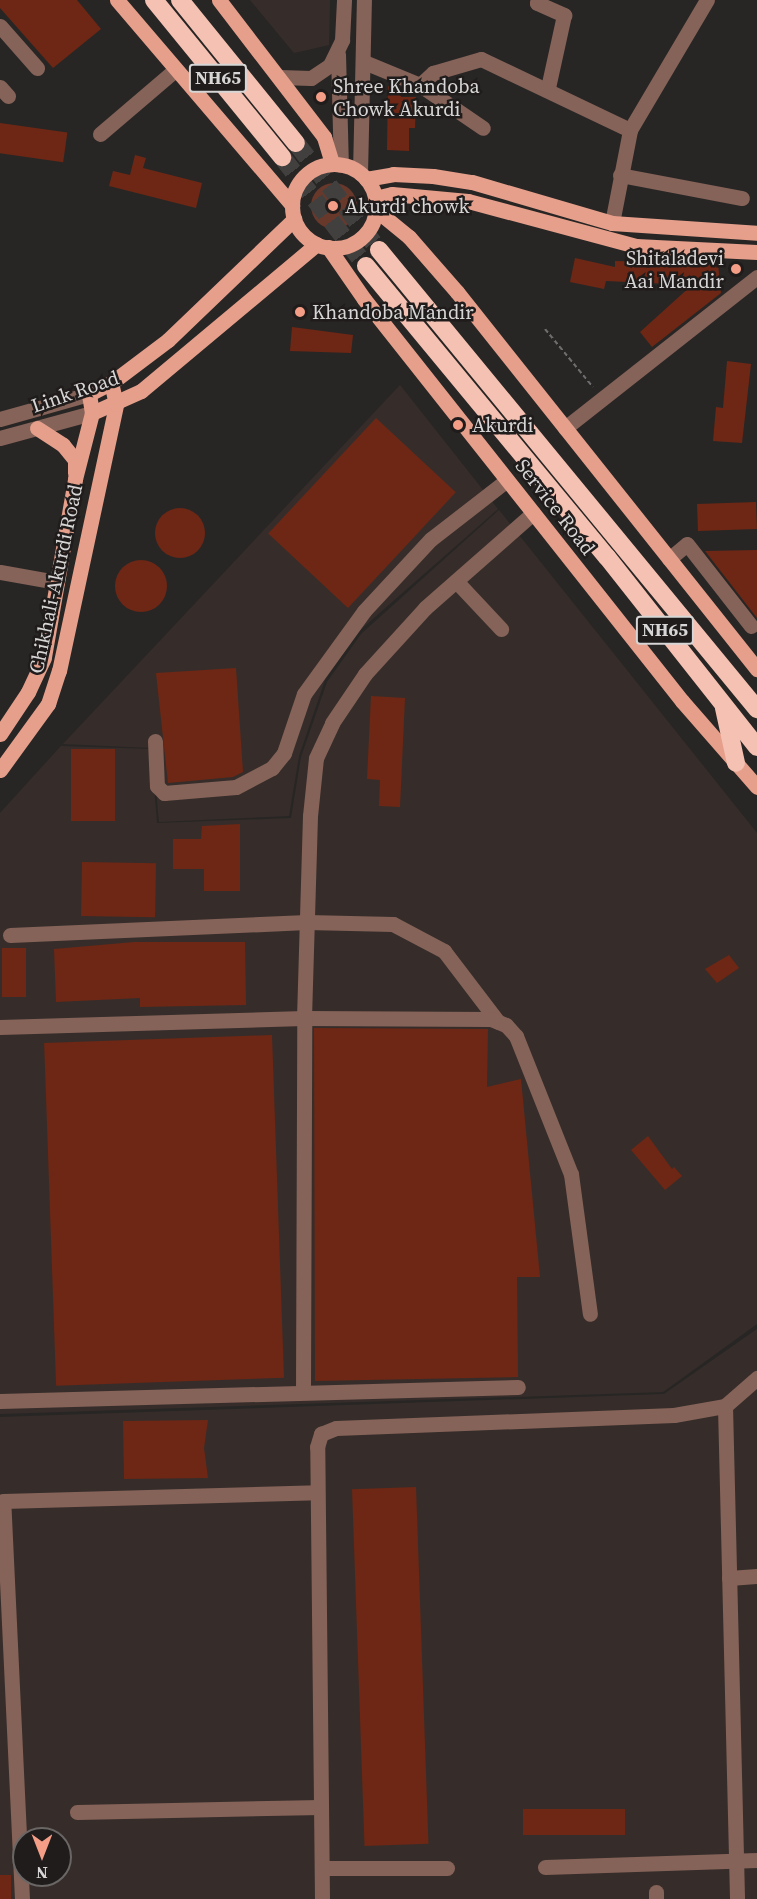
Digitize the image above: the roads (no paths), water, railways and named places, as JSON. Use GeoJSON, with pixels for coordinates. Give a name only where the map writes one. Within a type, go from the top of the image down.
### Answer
{"type":"FeatureCollection","features":[{"type":"Feature","properties":{"kind":"highway","name":"NH65"},"geometry":{"type":"LineString","coordinates":[[154,0],[282,157]]}},
{"type":"Feature","properties":{"kind":"highway","name":"NH65"},"geometry":{"type":"LineString","coordinates":[[180,0],[296,143]]}},
{"type":"Feature","properties":{"kind":"highway","name":"NH65"},"geometry":{"type":"LineString","coordinates":[[379,250],[757,709]]}},
{"type":"Feature","properties":{"kind":"highway","name":"NH65"},"geometry":{"type":"LineString","coordinates":[[366,266],[757,747]]}},
{"type":"Feature","properties":{"kind":"highway"},"geometry":{"type":"LineString","coordinates":[[736,682],[757,689]]}},
{"type":"Feature","properties":{"kind":"highway"},"geometry":{"type":"LineString","coordinates":[[723,704],[736,763]]}},
{"type":"Feature","properties":{"kind":"main road"},"geometry":{"type":"LineString","coordinates":[[117,0],[293,212],[302,233],[323,246],[346,246],[361,238],[371,225],[376,204],[392,194],[468,201],[636,246],[757,252]]}},
{"type":"Feature","properties":{"kind":"main road"},"geometry":{"type":"LineString","coordinates":[[219,0],[324,137],[336,164]]}},
{"type":"Feature","properties":{"kind":"main road"},"geometry":{"type":"LineString","coordinates":[[293,212],[302,179],[315,168],[336,164],[363,176],[393,174],[472,182],[612,222],[757,233]]}},
{"type":"Feature","properties":{"kind":"main road"},"geometry":{"type":"LineString","coordinates":[[363,176],[376,204],[429,258],[757,669]]}},
{"type":"Feature","properties":{"kind":"main road","name":"Link Road"},"geometry":{"type":"LineString","coordinates":[[89,394],[111,383],[168,340],[293,212]]}},
{"type":"Feature","properties":{"kind":"main road","name":"Link Road"},"geometry":{"type":"LineString","coordinates":[[92,413],[117,404],[141,391],[214,330],[323,246]]}},
{"type":"Feature","properties":{"kind":"main road","name":"Service Road"},"geometry":{"type":"LineString","coordinates":[[323,246],[682,701],[757,787]]}},
{"type":"Feature","properties":{"kind":"main road","name":"Chikhali-Akurdi Road"},"geometry":{"type":"LineString","coordinates":[[0,770],[48,704],[59,671],[117,404],[111,383]]}},
{"type":"Feature","properties":{"kind":"main road","name":"Chikhali-Akurdi Road"},"geometry":{"type":"LineString","coordinates":[[0,734],[28,692],[44,657],[75,479],[92,413],[89,394]]}},
{"type":"Feature","properties":{"kind":"main road"},"geometry":{"type":"LineString","coordinates":[[38,428],[63,445],[75,460],[75,479]]}},
{"type":"Feature","properties":{"kind":"street"},"geometry":{"type":"LineString","coordinates":[[336,164],[338,54],[344,0]]}},
{"type":"Feature","properties":{"kind":"street"},"geometry":{"type":"LineString","coordinates":[[363,176],[364,0]]}},
{"type":"Feature","properties":{"kind":"street"},"geometry":{"type":"LineString","coordinates":[[538,0],[537,3],[564,15],[548,88]]}},
{"type":"Feature","properties":{"kind":"street"},"geometry":{"type":"LineString","coordinates":[[612,222],[630,130],[708,0]]}},
{"type":"Feature","properties":{"kind":"street"},"geometry":{"type":"LineString","coordinates":[[0,26],[37,68]]}},
{"type":"Feature","properties":{"kind":"street"},"geometry":{"type":"LineString","coordinates":[[279,76],[311,78],[330,66],[338,54]]}},
{"type":"Feature","properties":{"kind":"street"},"geometry":{"type":"LineString","coordinates":[[420,85],[433,73],[481,59],[548,88],[630,130]]}},
{"type":"Feature","properties":{"kind":"street"},"geometry":{"type":"LineString","coordinates":[[364,62],[420,85],[483,128]]}},
{"type":"Feature","properties":{"kind":"street"},"geometry":{"type":"LineString","coordinates":[[100,134],[175,70]]}},
{"type":"Feature","properties":{"kind":"street"},"geometry":{"type":"LineString","coordinates":[[620,175],[742,198]]}},
{"type":"Feature","properties":{"kind":"street"},"geometry":{"type":"LineString","coordinates":[[565,428],[757,277]]}},
{"type":"Feature","properties":{"kind":"street","name":"Link Road"},"geometry":{"type":"LineString","coordinates":[[0,419],[89,394]]}},
{"type":"Feature","properties":{"kind":"street","name":"Link Road"},"geometry":{"type":"LineString","coordinates":[[0,438],[92,413]]}},
{"type":"Feature","properties":{"kind":"street"},"geometry":{"type":"LineString","coordinates":[[155,741],[157,786],[164,793],[236,787],[272,768],[284,753],[299,705],[309,687],[364,611],[431,539],[507,480]]}},
{"type":"Feature","properties":{"kind":"street"},"geometry":{"type":"LineString","coordinates":[[303,1391],[304,1018],[310,816],[316,758],[324,740],[365,674],[425,608],[533,513]]}},
{"type":"Feature","properties":{"kind":"street"},"geometry":{"type":"LineString","coordinates":[[669,559],[687,544],[754,625],[728,633]]}},
{"type":"Feature","properties":{"kind":"street"},"geometry":{"type":"LineString","coordinates":[[0,573],[57,582]]}},
{"type":"Feature","properties":{"kind":"street"},"geometry":{"type":"LineString","coordinates":[[456,581],[501,629]]}},
{"type":"Feature","properties":{"kind":"street"},"geometry":{"type":"LineString","coordinates":[[10,935],[370,921],[406,928],[428,939],[444,951],[498,1022],[516,1036],[571,1174],[590,1314]]}},
{"type":"Feature","properties":{"kind":"street"},"geometry":{"type":"LineString","coordinates":[[0,1027],[304,1018],[498,1022]]}},
{"type":"Feature","properties":{"kind":"street"},"geometry":{"type":"LineString","coordinates":[[322,1899],[317,1492],[317,1447],[321,1434],[336,1428],[674,1415],[725,1406],[755,1383]]}},
{"type":"Feature","properties":{"kind":"street"},"geometry":{"type":"LineString","coordinates":[[0,1401],[303,1391],[518,1387]]}},
{"type":"Feature","properties":{"kind":"street"},"geometry":{"type":"LineString","coordinates":[[725,1406],[737,1899]]}},
{"type":"Feature","properties":{"kind":"street"},"geometry":{"type":"LineString","coordinates":[[22,1899],[6,1676],[3,1502],[317,1492]]}},
{"type":"Feature","properties":{"kind":"street"},"geometry":{"type":"LineString","coordinates":[[729,1578],[757,1576]]}},
{"type":"Feature","properties":{"kind":"street"},"geometry":{"type":"LineString","coordinates":[[77,1812],[321,1807]]}},
{"type":"Feature","properties":{"kind":"street"},"geometry":{"type":"LineString","coordinates":[[545,1866],[757,1860]]}},
{"type":"Feature","properties":{"kind":"street"},"geometry":{"type":"LineString","coordinates":[[322,1868],[447,1868]]}},
{"type":"Feature","properties":{"kind":"tunnel"},"geometry":{"type":"LineString","coordinates":[[296,143],[379,250]]}},
{"type":"Feature","properties":{"kind":"tunnel"},"geometry":{"type":"LineString","coordinates":[[282,157],[366,266]]}},
{"type":"Feature","properties":{"kind":"place","name":"Shree Khandoba Chowk Akurdi"},"geometry":{"type":"Point","coordinates":[321,97]}},
{"type":"Feature","properties":{"kind":"place","name":"Akurdi chowk"},"geometry":{"type":"Point","coordinates":[333,206]}},
{"type":"Feature","properties":{"kind":"place","name":"Shitaladevi Aai Mandir"},"geometry":{"type":"Point","coordinates":[736,269]}},
{"type":"Feature","properties":{"kind":"place","name":"Khandoba Mandir"},"geometry":{"type":"Point","coordinates":[300,312]}},
{"type":"Feature","properties":{"kind":"place","name":"Akurdi"},"geometry":{"type":"Point","coordinates":[458,425]}}]}
